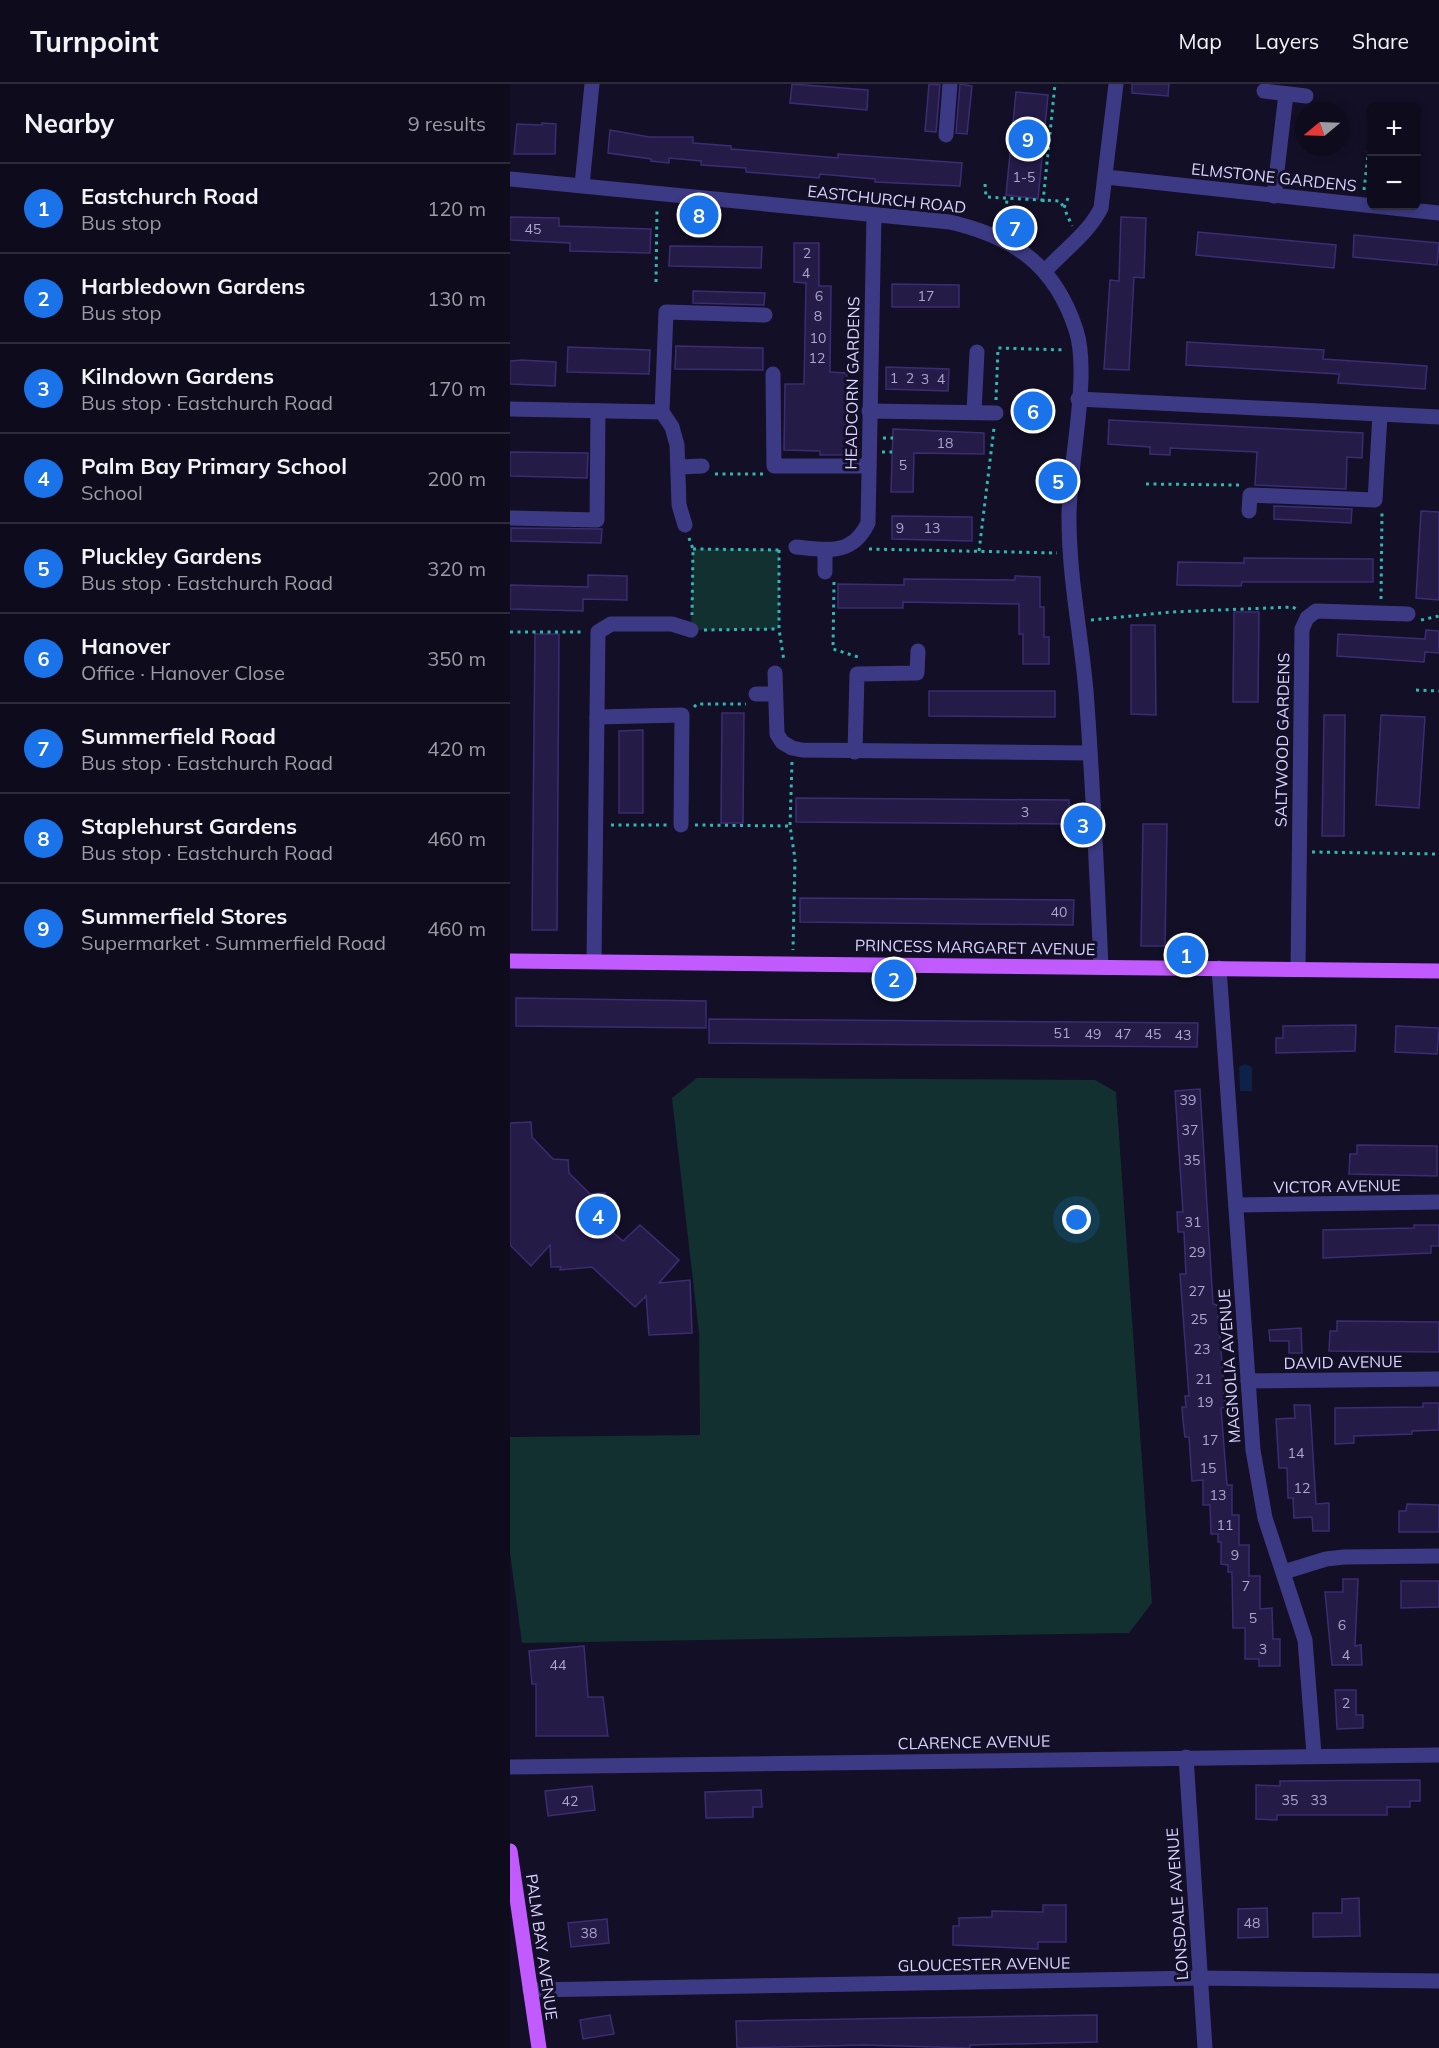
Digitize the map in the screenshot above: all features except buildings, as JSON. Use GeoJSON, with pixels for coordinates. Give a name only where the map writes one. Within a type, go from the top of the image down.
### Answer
{"type":"FeatureCollection","features":[{"type":"Feature","properties":{"kind":"main road","name":"PRINCESS MARGARET AVENUE"},"geometry":{"type":"LineString","coordinates":[[510,961],[1439,971]]}},
{"type":"Feature","properties":{"kind":"main road","name":"PALM BAY AVENUE"},"geometry":{"type":"LineString","coordinates":[[510,1851],[539,2048]]}},
{"type":"Feature","properties":{"kind":"street"},"geometry":{"type":"LineString","coordinates":[[582,185],[592,84]]}},
{"type":"Feature","properties":{"kind":"street"},"geometry":{"type":"LineString","coordinates":[[946,135],[950,84]]}},
{"type":"Feature","properties":{"kind":"street"},"geometry":{"type":"LineString","coordinates":[[1045,271],[1080,237],[1095,220],[1101,208],[1115,84]]}},
{"type":"Feature","properties":{"kind":"street"},"geometry":{"type":"LineString","coordinates":[[1264,91],[1306,96]]}},
{"type":"Feature","properties":{"kind":"street"},"geometry":{"type":"LineString","coordinates":[[1274,196],[1286,94]]}},
{"type":"Feature","properties":{"kind":"street","name":"ELMSTONE GARDENS"},"geometry":{"type":"LineString","coordinates":[[1106,177],[1439,213]]}},
{"type":"Feature","properties":{"kind":"street","name":"EASTCHURCH ROAD"},"geometry":{"type":"LineString","coordinates":[[510,179],[950,222],[1000,237],[1023,251],[1045,271],[1064,301],[1077,332],[1081,364],[1070,482],[1071,553],[1090,753],[1101,967]]}},
{"type":"Feature","properties":{"kind":"street","name":"HEADCORN GARDENS"},"geometry":{"type":"LineString","coordinates":[[852,546],[861,538],[868,523],[874,215]]}},
{"type":"Feature","properties":{"kind":"street"},"geometry":{"type":"LineString","coordinates":[[685,525],[679,505],[679,467],[672,427],[662,412],[666,312],[765,315]]}},
{"type":"Feature","properties":{"kind":"street"},"geometry":{"type":"LineString","coordinates":[[974,412],[977,352]]}},
{"type":"Feature","properties":{"kind":"street"},"geometry":{"type":"LineString","coordinates":[[773,374],[774,466],[869,466]]}},
{"type":"Feature","properties":{"kind":"street"},"geometry":{"type":"LineString","coordinates":[[1078,399],[1439,417]]}},
{"type":"Feature","properties":{"kind":"street"},"geometry":{"type":"LineString","coordinates":[[510,409],[662,412]]}},
{"type":"Feature","properties":{"kind":"street"},"geometry":{"type":"LineString","coordinates":[[510,518],[597,520],[598,411]]}},
{"type":"Feature","properties":{"kind":"street"},"geometry":{"type":"LineString","coordinates":[[869,411],[996,412]]}},
{"type":"Feature","properties":{"kind":"street"},"geometry":{"type":"LineString","coordinates":[[1249,511],[1250,495],[1375,501],[1380,415]]}},
{"type":"Feature","properties":{"kind":"street"},"geometry":{"type":"LineString","coordinates":[[679,467],[702,466]]}},
{"type":"Feature","properties":{"kind":"street"},"geometry":{"type":"LineString","coordinates":[[796,547],[825,550],[852,546]]}},
{"type":"Feature","properties":{"kind":"street"},"geometry":{"type":"LineString","coordinates":[[825,550],[825,572]]}},
{"type":"Feature","properties":{"kind":"street"},"geometry":{"type":"LineString","coordinates":[[1307,618],[1316,610],[1408,614]]}},
{"type":"Feature","properties":{"kind":"street","name":"SALTWOOD GARDENS"},"geometry":{"type":"LineString","coordinates":[[1298,969],[1301,641],[1307,618]]}},
{"type":"Feature","properties":{"kind":"street"},"geometry":{"type":"LineString","coordinates":[[594,961],[598,632],[610,624],[672,624],[692,630]]}},
{"type":"Feature","properties":{"kind":"street"},"geometry":{"type":"LineString","coordinates":[[855,752],[857,674],[917,673],[918,651]]}},
{"type":"Feature","properties":{"kind":"street"},"geometry":{"type":"LineString","coordinates":[[775,672],[777,734],[782,742],[792,748],[855,752],[1090,753]]}},
{"type":"Feature","properties":{"kind":"street"},"geometry":{"type":"LineString","coordinates":[[756,694],[775,699]]}},
{"type":"Feature","properties":{"kind":"street"},"geometry":{"type":"LineString","coordinates":[[597,717],[682,715],[681,825]]}},
{"type":"Feature","properties":{"kind":"street","name":"MAGNOLIA AVENUE"},"geometry":{"type":"LineString","coordinates":[[1219,968],[1257,1481],[1265,1518],[1305,1640],[1314,1754]]}},
{"type":"Feature","properties":{"kind":"street","name":"VICTOR AVENUE"},"geometry":{"type":"LineString","coordinates":[[1236,1205],[1439,1202]]}},
{"type":"Feature","properties":{"kind":"street","name":"DAVID AVENUE"},"geometry":{"type":"LineString","coordinates":[[1248,1381],[1439,1379]]}},
{"type":"Feature","properties":{"kind":"street"},"geometry":{"type":"LineString","coordinates":[[1284,1572],[1326,1559],[1344,1557],[1439,1556]]}},
{"type":"Feature","properties":{"kind":"street","name":"CLARENCE AVENUE"},"geometry":{"type":"LineString","coordinates":[[510,1767],[1314,1754],[1439,1755]]}},
{"type":"Feature","properties":{"kind":"street","name":"LONSDALE AVENUE"},"geometry":{"type":"LineString","coordinates":[[1186,1757],[1205,2048]]}},
{"type":"Feature","properties":{"kind":"street","name":"GLOUCESTER AVENUE"},"geometry":{"type":"LineString","coordinates":[[530,1990],[1200,1978],[1439,1981]]}},
{"type":"Feature","properties":{"kind":"path"},"geometry":{"type":"LineString","coordinates":[[1043,202],[1055,84]]}},
{"type":"Feature","properties":{"kind":"path"},"geometry":{"type":"LineString","coordinates":[[1363,205],[1368,156]]}},
{"type":"Feature","properties":{"kind":"path"},"geometry":{"type":"LineString","coordinates":[[985,184],[986,197],[1043,202],[1060,201],[1080,237]]}},
{"type":"Feature","properties":{"kind":"path"},"geometry":{"type":"LineString","coordinates":[[656,282],[657,194]]}},
{"type":"Feature","properties":{"kind":"path"},"geometry":{"type":"LineString","coordinates":[[1064,208],[1068,198]]}},
{"type":"Feature","properties":{"kind":"path"},"geometry":{"type":"LineString","coordinates":[[1000,237],[1005,222],[1007,200]]}},
{"type":"Feature","properties":{"kind":"path"},"geometry":{"type":"LineString","coordinates":[[702,466],[705,474],[764,474],[774,466]]}},
{"type":"Feature","properties":{"kind":"path"},"geometry":{"type":"LineString","coordinates":[[1146,484],[1246,485],[1250,495]]}},
{"type":"Feature","properties":{"kind":"path"},"geometry":{"type":"LineString","coordinates":[[1375,501],[1382,512],[1380,613]]}},
{"type":"Feature","properties":{"kind":"path"},"geometry":{"type":"LineString","coordinates":[[685,525],[693,549],[692,630],[779,629]]}},
{"type":"Feature","properties":{"kind":"path"},"geometry":{"type":"LineString","coordinates":[[852,546],[880,551],[1071,553]]}},
{"type":"Feature","properties":{"kind":"path"},"geometry":{"type":"LineString","coordinates":[[693,549],[779,550],[796,547]]}},
{"type":"Feature","properties":{"kind":"path"},"geometry":{"type":"LineString","coordinates":[[775,672],[785,672],[779,629],[779,550]]}},
{"type":"Feature","properties":{"kind":"path"},"geometry":{"type":"LineString","coordinates":[[825,572],[834,574],[833,649],[858,657],[857,674]]}},
{"type":"Feature","properties":{"kind":"path"},"geometry":{"type":"LineString","coordinates":[[1077,621],[1172,612],[1293,607],[1307,618]]}},
{"type":"Feature","properties":{"kind":"path"},"geometry":{"type":"LineString","coordinates":[[510,632],[598,632]]}},
{"type":"Feature","properties":{"kind":"path"},"geometry":{"type":"LineString","coordinates":[[1416,690],[1439,691]]}},
{"type":"Feature","properties":{"kind":"path"},"geometry":{"type":"LineString","coordinates":[[682,715],[697,704],[775,699]]}},
{"type":"Feature","properties":{"kind":"path"},"geometry":{"type":"LineString","coordinates":[[792,748],[790,826],[795,859],[793,963]]}},
{"type":"Feature","properties":{"kind":"path"},"geometry":{"type":"LineString","coordinates":[[1299,852],[1439,854]]}},
{"type":"Feature","properties":{"kind":"green space"},"geometry":{"type":"Polygon","coordinates":[[[693,549],[779,550],[779,629],[691,630],[693,549]]]}},
{"type":"Feature","properties":{"kind":"green space"},"geometry":{"type":"Polygon","coordinates":[[[697,1078],[1095,1080],[1116,1092],[1152,1603],[1129,1633],[522,1643],[510,1553],[510,1437],[700,1435],[699,1333],[672,1098],[697,1078]]]}},
{"type":"Feature","properties":{"kind":"water"},"geometry":{"type":"Polygon","coordinates":[[[1245,1064],[1252,1067],[1252,1091],[1240,1091],[1239,1067],[1245,1064]]]}},
{"type":"Feature","properties":{"kind":"place","name":"Summerfield Stores"},"geometry":{"type":"Point","coordinates":[1028,139]}},
{"type":"Feature","properties":{"kind":"place","name":"Staplehurst Gardens"},"geometry":{"type":"Point","coordinates":[699,215]}},
{"type":"Feature","properties":{"kind":"place","name":"Summerfield Road"},"geometry":{"type":"Point","coordinates":[1015,228]}},
{"type":"Feature","properties":{"kind":"place","name":"Hanover"},"geometry":{"type":"Point","coordinates":[1033,411]}},
{"type":"Feature","properties":{"kind":"place","name":"Pluckley Gardens"},"geometry":{"type":"Point","coordinates":[1058,481]}},
{"type":"Feature","properties":{"kind":"place","name":"Kilndown Gardens"},"geometry":{"type":"Point","coordinates":[1083,825]}},
{"type":"Feature","properties":{"kind":"place","name":"Eastchurch Road"},"geometry":{"type":"Point","coordinates":[1186,955]}},
{"type":"Feature","properties":{"kind":"place","name":"Harbledown Gardens"},"geometry":{"type":"Point","coordinates":[894,979]}},
{"type":"Feature","properties":{"kind":"place","name":"Palm Bay Primary School"},"geometry":{"type":"Point","coordinates":[598,1216]}}]}
